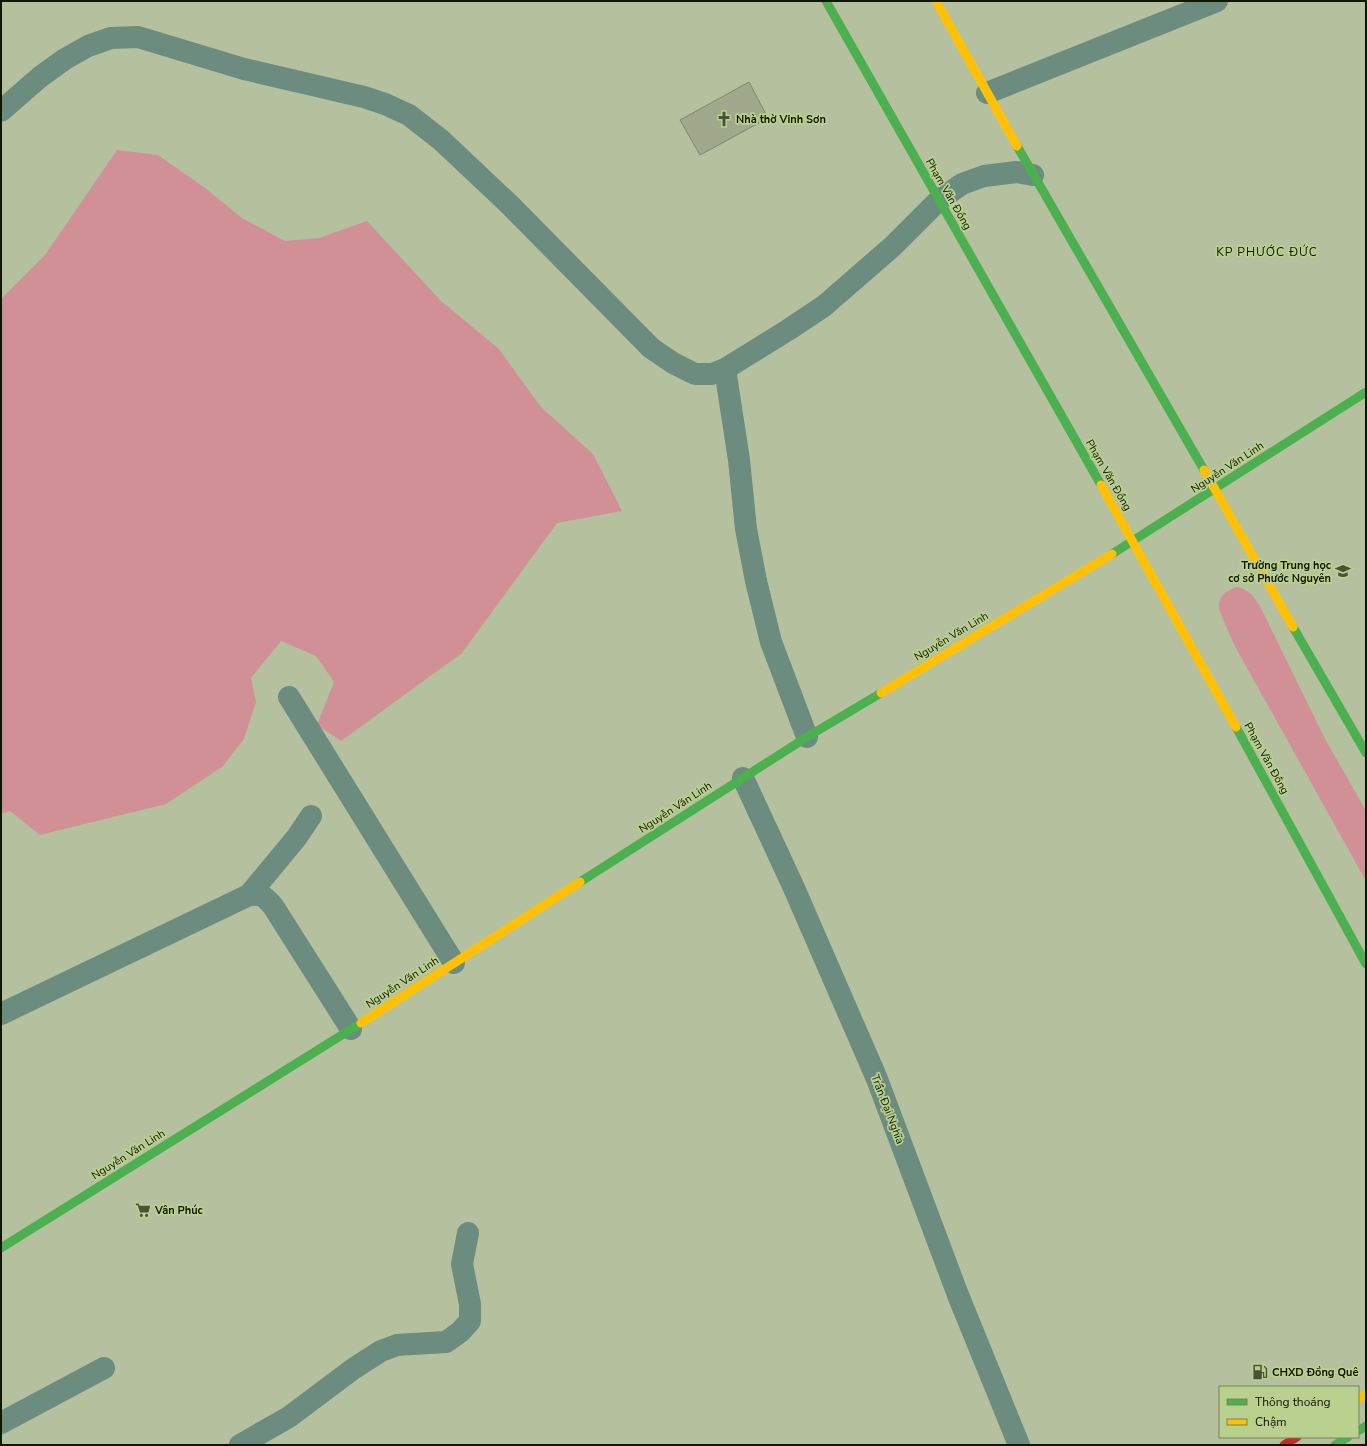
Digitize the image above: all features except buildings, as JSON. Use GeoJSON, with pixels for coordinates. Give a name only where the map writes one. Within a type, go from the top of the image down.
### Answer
{"type":"FeatureCollection","features":[{"type":"Feature","properties":{"kind":"street","name":"Phạm Văn Đồng"},"geometry":{"type":"LineString","coordinates":[[826,1],[1133,541],[1366,964]]}},
{"type":"Feature","properties":{"kind":"street"},"geometry":{"type":"LineString","coordinates":[[936,1],[1033,175],[1366,753]]}},
{"type":"Feature","properties":{"kind":"street"},"geometry":{"type":"LineString","coordinates":[[987,93],[1217,1]]}},
{"type":"Feature","properties":{"kind":"street"},"geometry":{"type":"LineString","coordinates":[[1,111],[40,77],[65,59],[82,49],[111,38],[138,38],[244,70],[364,97],[385,104],[409,116],[441,140],[515,210],[651,348],[673,363],[695,374],[712,374],[725,369],[824,306],[887,251],[939,200],[962,184],[984,176],[1017,172],[1033,175]]}},
{"type":"Feature","properties":{"kind":"street"},"geometry":{"type":"LineString","coordinates":[[725,369],[739,460],[746,529],[756,581],[771,642],[807,737]]}},
{"type":"Feature","properties":{"kind":"street","name":"Nguyễn Văn Linh"},"geometry":{"type":"LineString","coordinates":[[1,1248],[351,1029],[807,737],[1133,541],[1215,490],[1366,392]]}},
{"type":"Feature","properties":{"kind":"street"},"geometry":{"type":"LineString","coordinates":[[289,696],[454,963]]}},
{"type":"Feature","properties":{"kind":"street","name":"Trần Đại Nghĩa"},"geometry":{"type":"LineString","coordinates":[[743,778],[794,888],[877,1079],[958,1295],[1019,1445]]}},
{"type":"Feature","properties":{"kind":"street"},"geometry":{"type":"LineString","coordinates":[[249,896],[271,867],[297,837],[311,816]]}},
{"type":"Feature","properties":{"kind":"street"},"geometry":{"type":"LineString","coordinates":[[1,1014],[249,896],[258,894],[264,896],[273,906],[351,1029]]}},
{"type":"Feature","properties":{"kind":"street"},"geometry":{"type":"LineString","coordinates":[[240,1445],[289,1417],[353,1368],[381,1351],[397,1345],[446,1342],[460,1332],[470,1321],[470,1304],[462,1264],[468,1233]]}},
{"type":"Feature","properties":{"kind":"street"},"geometry":{"type":"LineString","coordinates":[[1,1423],[104,1368]]}},
{"type":"Feature","properties":{"kind":"street"},"geometry":{"type":"LineString","coordinates":[[1284,1445],[1295,1438]]}},
{"type":"Feature","properties":{"kind":"street"},"geometry":{"type":"LineString","coordinates":[[1335,1445],[1346,1438]]}},
{"type":"Feature","properties":{"kind":"shaded area"},"geometry":{"type":"Polygon","coordinates":[[[117,150],[158,155],[205,188],[242,218],[285,241],[319,238],[367,221],[441,301],[499,349],[541,407],[593,454],[622,511],[557,523],[462,653],[341,741],[317,725],[334,682],[316,656],[281,641],[251,678],[256,702],[244,739],[222,767],[166,804],[40,835],[10,811],[1,814],[1,299],[45,255],[117,150]]]}},
{"type":"Feature","properties":{"kind":"shaded area"},"geometry":{"type":"Polygon","coordinates":[[[1236,587],[1247,591],[1253,596],[1260,606],[1324,737],[1366,811],[1366,881],[1237,650],[1222,617],[1219,602],[1224,594],[1236,587]]]}},
{"type":"Feature","properties":{"kind":"traffic: fast"},"geometry":{"type":"LineString","coordinates":[[826,1],[1101,485]]}},
{"type":"Feature","properties":{"kind":"traffic: fast"},"geometry":{"type":"LineString","coordinates":[[1017,146],[1204,470]]}},
{"type":"Feature","properties":{"kind":"traffic: fast"},"geometry":{"type":"LineString","coordinates":[[1112,554],[1366,392]]}},
{"type":"Feature","properties":{"kind":"traffic: fast"},"geometry":{"type":"LineString","coordinates":[[1293,627],[1366,753]]}},
{"type":"Feature","properties":{"kind":"traffic: fast"},"geometry":{"type":"LineString","coordinates":[[580,882],[807,737],[881,693]]}},
{"type":"Feature","properties":{"kind":"traffic: fast"},"geometry":{"type":"LineString","coordinates":[[1236,727],[1366,964]]}},
{"type":"Feature","properties":{"kind":"traffic: fast"},"geometry":{"type":"LineString","coordinates":[[1,1248],[361,1023]]}},
{"type":"Feature","properties":{"kind":"traffic: fast"},"geometry":{"type":"LineString","coordinates":[[1359,1430],[1366,1426]]}},
{"type":"Feature","properties":{"kind":"traffic: fast"},"geometry":{"type":"LineString","coordinates":[[1335,1445],[1346,1438]]}},
{"type":"Feature","properties":{"kind":"traffic: slow"},"geometry":{"type":"LineString","coordinates":[[936,1],[1017,146]]}},
{"type":"Feature","properties":{"kind":"traffic: slow"},"geometry":{"type":"LineString","coordinates":[[1204,470],[1293,627]]}},
{"type":"Feature","properties":{"kind":"traffic: slow"},"geometry":{"type":"LineString","coordinates":[[1101,485],[1236,727]]}},
{"type":"Feature","properties":{"kind":"traffic: slow"},"geometry":{"type":"LineString","coordinates":[[881,693],[1112,554]]}},
{"type":"Feature","properties":{"kind":"traffic: slow"},"geometry":{"type":"LineString","coordinates":[[361,1023],[580,882]]}},
{"type":"Feature","properties":{"kind":"traffic: slow"},"geometry":{"type":"LineString","coordinates":[[1359,1398],[1366,1394]]}},
{"type":"Feature","properties":{"kind":"traffic: jam"},"geometry":{"type":"LineString","coordinates":[[1284,1445],[1295,1438]]}},
{"type":"Feature","properties":{"kind":"place","name":"Nhà thờ Vinh Sơn"},"geometry":{"type":"Point","coordinates":[724,119]}},
{"type":"Feature","properties":{"kind":"place","name":"Trường Trung học cơ sở Phước Nguyên"},"geometry":{"type":"Point","coordinates":[1343,571]}},
{"type":"Feature","properties":{"kind":"place","name":"Vân Phúc"},"geometry":{"type":"Point","coordinates":[143,1210]}},
{"type":"Feature","properties":{"kind":"place","name":"CHXD Đồng Quê"},"geometry":{"type":"Point","coordinates":[1260,1372]}},
{"type":"Feature","properties":{"kind":"district","name":"KP PHƯỚC ĐỨC"},"geometry":{"type":"Point","coordinates":[1267,252]}}]}
